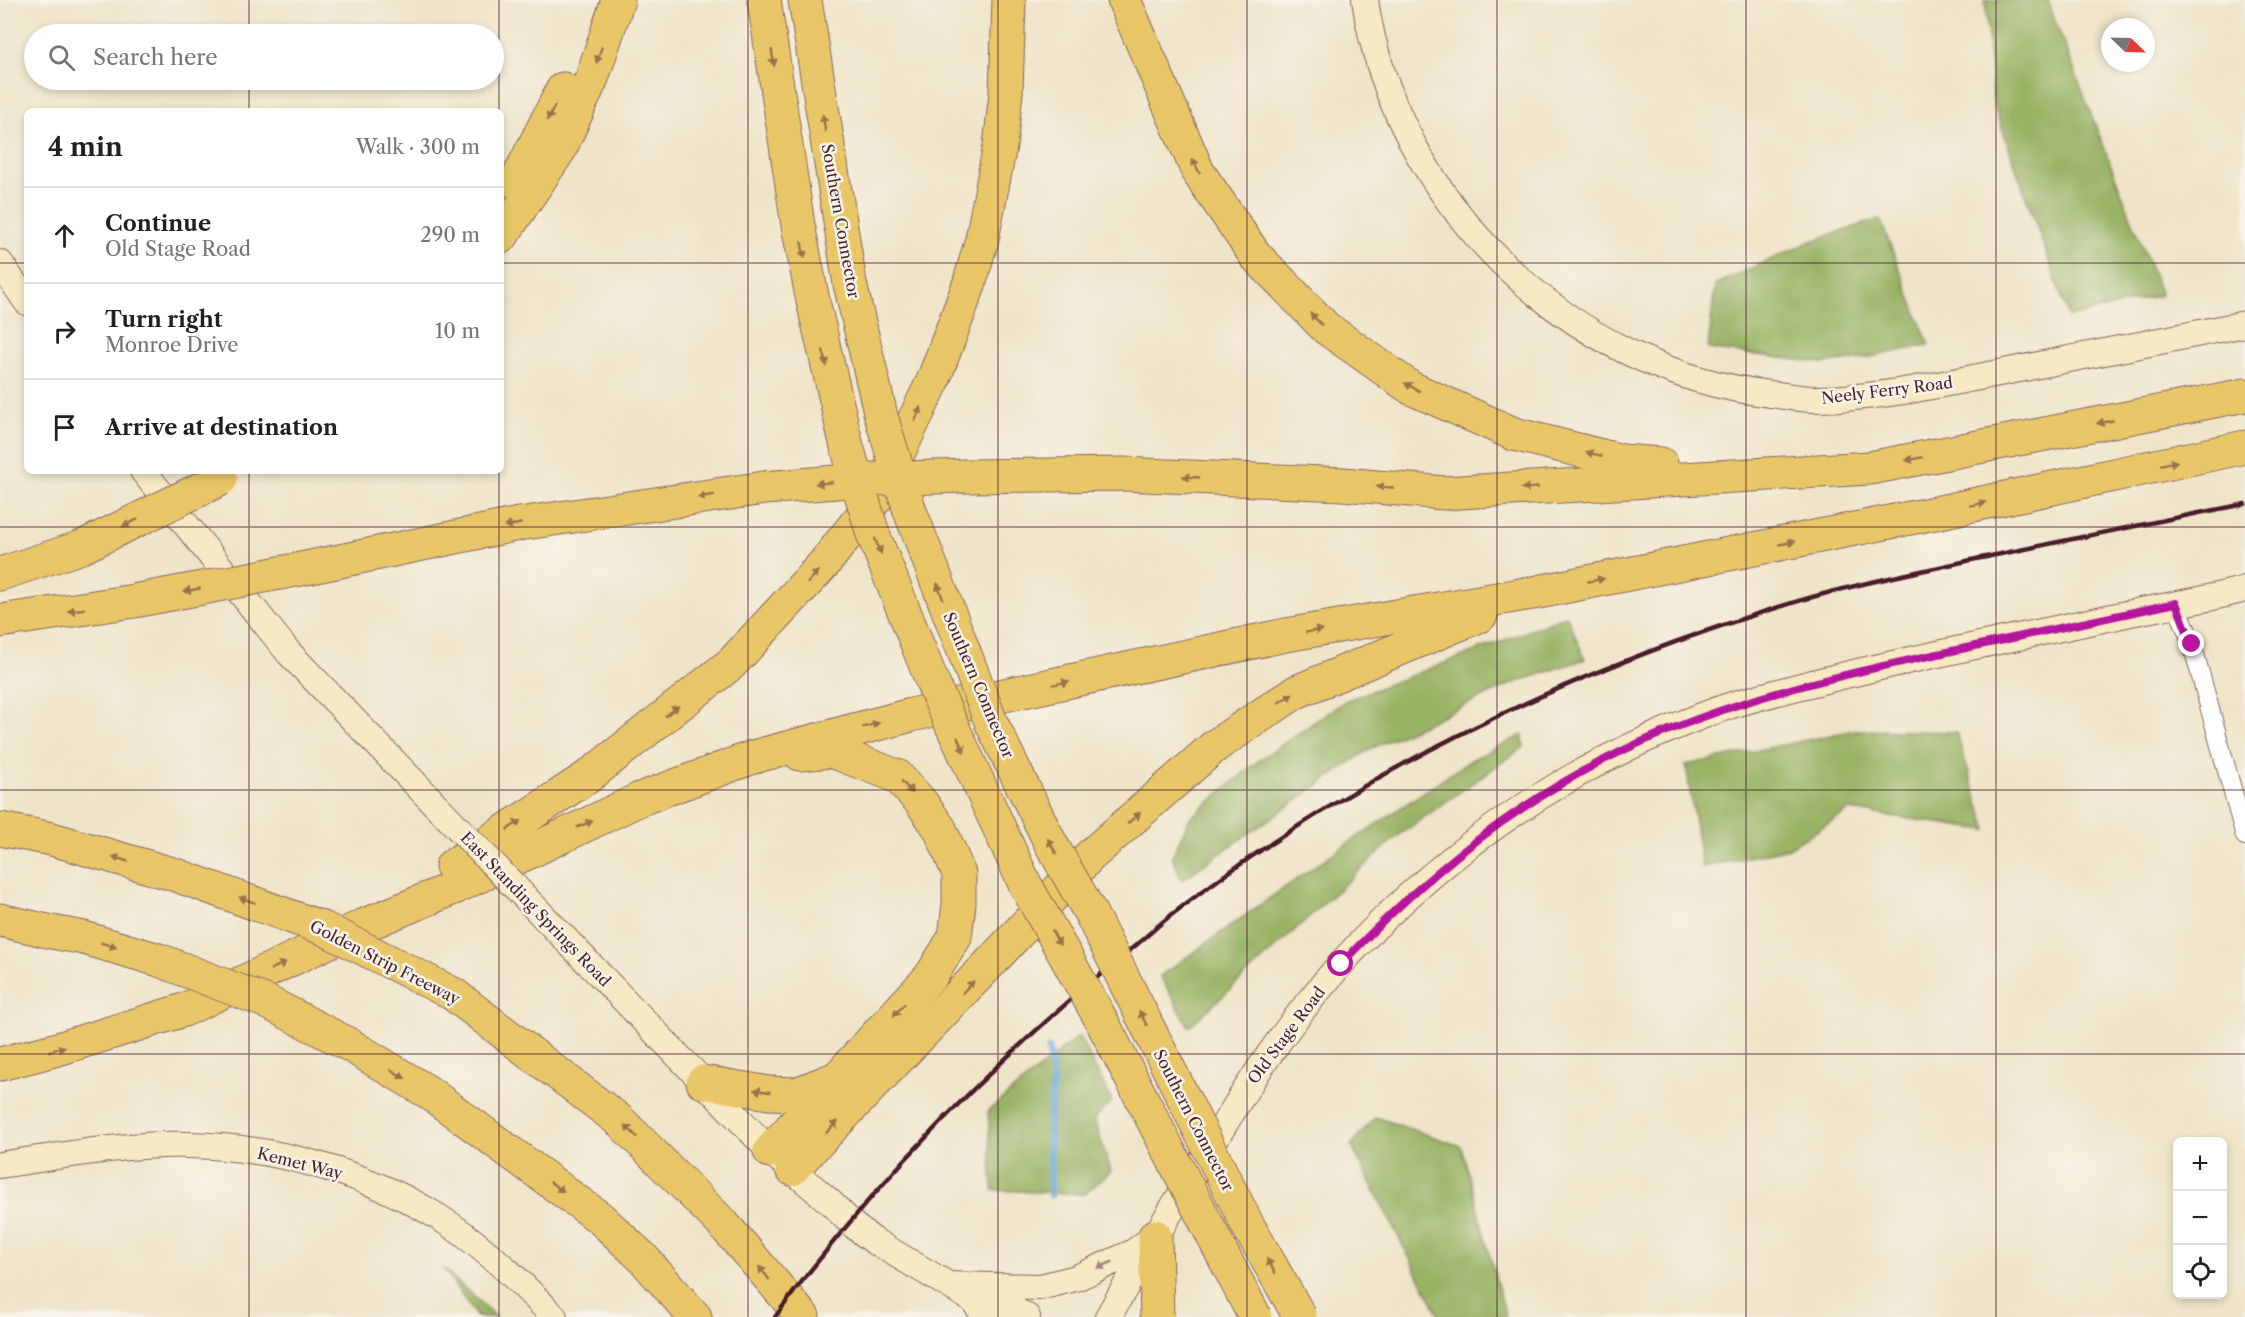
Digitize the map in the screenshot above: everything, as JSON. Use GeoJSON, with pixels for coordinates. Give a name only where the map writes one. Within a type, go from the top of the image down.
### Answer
{"type":"FeatureCollection","features":[{"type":"Feature","properties":{"kind":"highway"},"geometry":{"type":"LineString","coordinates":[[504,201],[562,92],[595,0]]}},
{"type":"Feature","properties":{"kind":"highway"},"geometry":{"type":"LineString","coordinates":[[504,232],[560,148],[592,78],[618,0]]}},
{"type":"Feature","properties":{"kind":"highway"},"geometry":{"type":"LineString","coordinates":[[764,0],[798,225],[813,301],[847,447],[873,534],[936,691],[1025,884],[1099,1016],[1255,1317]]}},
{"type":"Feature","properties":{"kind":"highway","name":"Southern Connector"},"geometry":{"type":"LineString","coordinates":[[805,0],[850,284],[881,416],[910,511],[991,722],[1050,842],[1091,914],[1247,1224],[1300,1317]]}},
{"type":"Feature","properties":{"kind":"highway"},"geometry":{"type":"LineString","coordinates":[[360,927],[589,776],[732,663],[823,565],[877,497],[933,381],[969,285],[982,239],[1000,146],[1006,93],[1008,0]]}},
{"type":"Feature","properties":{"kind":"highway"},"geometry":{"type":"LineString","coordinates":[[1124,0],[1198,172],[1255,255],[1326,328],[1411,388],[1514,434],[1622,461],[1798,472]]}},
{"type":"Feature","properties":{"kind":"highway"},"geometry":{"type":"LineString","coordinates":[[1137,0],[1155,74]]}},
{"type":"Feature","properties":{"kind":"highway"},"geometry":{"type":"LineString","coordinates":[[0,621],[134,601],[519,524],[764,488],[872,479],[1122,474],[1343,484],[1444,493],[1870,468],[2245,395]]}},
{"type":"Feature","properties":{"kind":"highway"},"geometry":{"type":"LineString","coordinates":[[0,1064],[58,1049],[184,1010],[360,927],[456,887],[640,799],[753,757],[911,715],[1274,638],[1538,592],[1940,512],[2245,447]]}},
{"type":"Feature","properties":{"kind":"highway"},"geometry":{"type":"LineString","coordinates":[[0,574],[82,547],[227,475]]}},
{"type":"Feature","properties":{"kind":"highway"},"geometry":{"type":"LineString","coordinates":[[781,1160],[992,962],[1089,856],[1215,746],[1296,692],[1538,592]]}},
{"type":"Feature","properties":{"kind":"highway"},"geometry":{"type":"LineString","coordinates":[[753,757],[831,751],[897,776],[921,802],[940,829],[959,874],[955,938],[931,976],[838,1077],[781,1160]]}},
{"type":"Feature","properties":{"kind":"highway","name":"Golden Strip Freeway"},"geometry":{"type":"LineString","coordinates":[[0,829],[52,839],[176,875],[325,929],[453,994],[620,1121],[724,1225],[803,1317]]}},
{"type":"Feature","properties":{"kind":"highway"},"geometry":{"type":"LineString","coordinates":[[0,920],[84,938],[159,960],[266,1001],[348,1044],[428,1092],[600,1218],[642,1257],[695,1317]]}},
{"type":"Feature","properties":{"kind":"highway"},"geometry":{"type":"LineString","coordinates":[[703,1082],[769,1093],[796,1094],[838,1077]]}},
{"type":"Feature","properties":{"kind":"highway"},"geometry":{"type":"LineString","coordinates":[[1155,1236],[1158,1317]]}},
{"type":"Feature","properties":{"kind":"street","name":"Neely Ferry Road"},"geometry":{"type":"LineString","coordinates":[[1365,0],[1375,46],[1401,119],[1435,182],[1480,241],[1536,294],[1570,319],[1603,340],[1669,370],[1746,391],[1813,399],[1849,397],[1916,389],[2245,324]]}},
{"type":"Feature","properties":{"kind":"street"},"geometry":{"type":"LineString","coordinates":[[0,263],[24,298]]}},
{"type":"Feature","properties":{"kind":"street","name":"East Standing Springs Road"},"geometry":{"type":"LineString","coordinates":[[145,474],[289,653],[781,1160],[874,1241],[981,1308],[996,1300],[1027,1317]]}},
{"type":"Feature","properties":{"kind":"street","name":"Old Stage Road"},"geometry":{"type":"LineString","coordinates":[[1108,1317],[1155,1236],[1256,1073],[1291,1024],[1341,964],[1391,912],[1449,861],[1507,817],[1621,751],[1685,723],[1739,703],[1888,665],[2245,589]]}},
{"type":"Feature","properties":{"kind":"street"},"geometry":{"type":"LineString","coordinates":[[2176,603],[2192,644],[2245,836]]}},
{"type":"Feature","properties":{"kind":"street","name":"Kemet Way"},"geometry":{"type":"LineString","coordinates":[[0,1165],[141,1147],[190,1145],[252,1150],[300,1160],[357,1178],[408,1200],[448,1223],[490,1254],[554,1317]]}},
{"type":"Feature","properties":{"kind":"street"},"geometry":{"type":"LineString","coordinates":[[946,1285],[1040,1287],[1076,1278],[1115,1261],[1134,1252],[1155,1236]]}},
{"type":"Feature","properties":{"kind":"green space"},"geometry":{"type":"Polygon","coordinates":[[[1985,0],[2047,0],[2161,295],[2069,317],[1994,106],[1985,0]]]}},
{"type":"Feature","properties":{"kind":"green space"},"geometry":{"type":"Polygon","coordinates":[[[1880,219],[1929,345],[1856,360],[1824,363],[1708,349],[1715,285],[1809,242],[1880,219]]]}},
{"type":"Feature","properties":{"kind":"green space"},"geometry":{"type":"Polygon","coordinates":[[[1567,616],[1585,659],[1511,684],[1370,749],[1182,880],[1172,856],[1190,818],[1258,761],[1345,701],[1567,616]]]}},
{"type":"Feature","properties":{"kind":"green space"},"geometry":{"type":"Polygon","coordinates":[[[1855,730],[1956,732],[1987,830],[1849,810],[1789,848],[1702,867],[1686,765],[1855,730]]]}},
{"type":"Feature","properties":{"kind":"green space"},"geometry":{"type":"Polygon","coordinates":[[[1523,735],[1524,747],[1396,837],[1189,1027],[1160,976],[1332,854],[1473,759],[1523,735]]]}},
{"type":"Feature","properties":{"kind":"green space"},"geometry":{"type":"Polygon","coordinates":[[[1079,1036],[1112,1101],[1094,1119],[1111,1171],[1085,1194],[993,1190],[988,1111],[1079,1036]]]}},
{"type":"Feature","properties":{"kind":"green space"},"geometry":{"type":"Polygon","coordinates":[[[1375,1117],[1461,1146],[1506,1317],[1440,1317],[1351,1145],[1375,1117]]]}},
{"type":"Feature","properties":{"kind":"green space"},"geometry":{"type":"Polygon","coordinates":[[[443,1268],[496,1317],[477,1317],[443,1268]]]}},
{"type":"Feature","properties":{"kind":"waterway"},"geometry":{"type":"LineString","coordinates":[[1049,1049],[1053,1080],[1049,1125],[1051,1195]]}},
{"type":"Feature","properties":{"kind":"railway"},"geometry":{"type":"LineString","coordinates":[[775,1317],[814,1266],[897,1168],[940,1122],[1032,1034],[1194,897],[1272,843],[1380,777],[1525,703],[1625,661],[1779,607],[1905,575],[2245,504]]}},
{"type":"Feature","properties":{"kind":"route"},"geometry":{"type":"LineString","coordinates":[[1341,964],[1413,892],[1507,817],[1561,783],[1621,751],[1685,723],[1739,703],[1888,665],[2176,603],[2192,644]]}}]}
